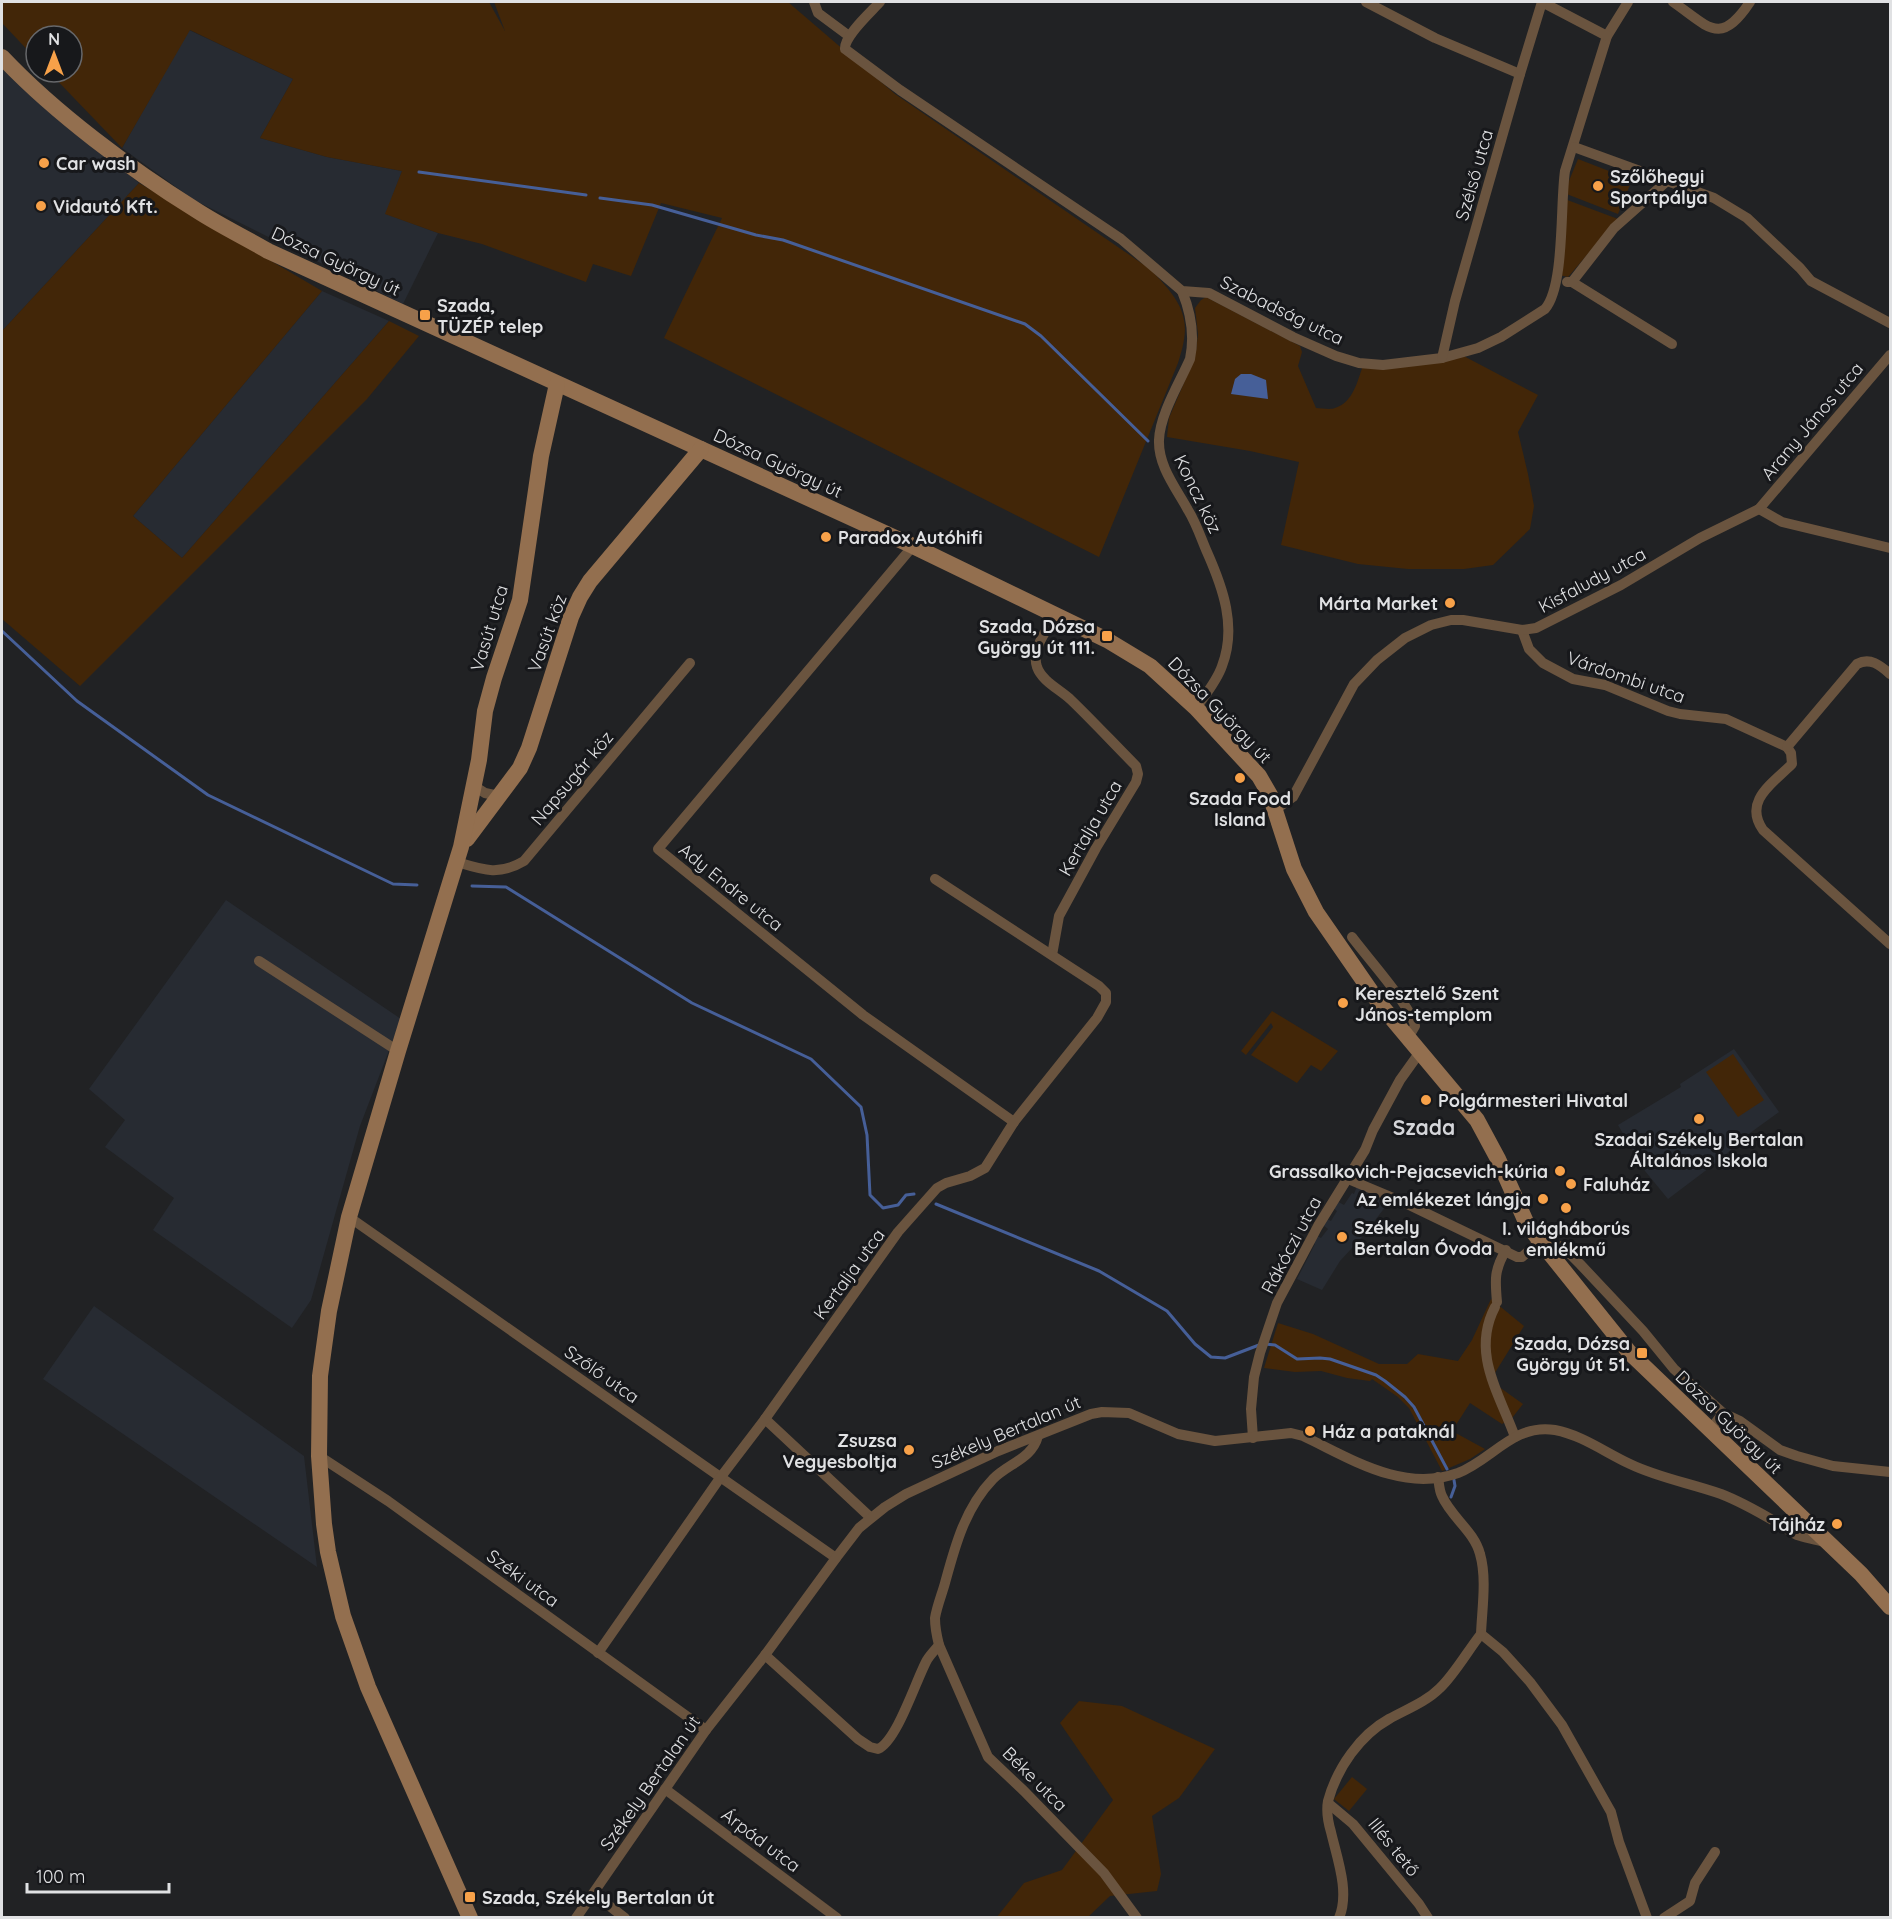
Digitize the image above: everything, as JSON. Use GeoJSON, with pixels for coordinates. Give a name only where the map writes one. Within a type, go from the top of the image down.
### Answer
{"type":"FeatureCollection","features":[{"type":"Feature","properties":{"kind":"main road","name":"Dózsa György út"},"geometry":{"type":"LineString","coordinates":[[2,57],[64,115],[128,163],[196,210],[276,255],[913,546],[1107,640],[1150,666],[1196,708],[1259,777],[1270,795],[1294,869],[1309,901],[1379,1004],[1477,1120],[1498,1159],[1526,1222],[1551,1256],[1629,1352],[1861,1574],[1890,1607]]}},
{"type":"Feature","properties":{"kind":"main road","name":"Vasút utca"},"geometry":{"type":"LineString","coordinates":[[459,855],[474,786],[485,711],[520,600],[540,465],[557,384]]}},
{"type":"Feature","properties":{"kind":"main road","name":"Vasút köz"},"geometry":{"type":"LineString","coordinates":[[459,855],[520,768],[529,748],[571,617],[580,597],[590,581],[701,449]]}},
{"type":"Feature","properties":{"kind":"main road"},"geometry":{"type":"LineString","coordinates":[[459,855],[349,1217],[336,1273],[324,1347],[319,1400],[319,1456],[328,1552],[352,1645],[368,1687],[470,1917]]}},
{"type":"Feature","properties":{"kind":"street"},"geometry":{"type":"LineString","coordinates":[[814,2],[819,13],[849,36]]}},
{"type":"Feature","properties":{"kind":"street"},"geometry":{"type":"LineString","coordinates":[[880,2],[849,36],[845,49],[900,90],[1130,246],[1182,291]]}},
{"type":"Feature","properties":{"kind":"street"},"geometry":{"type":"LineString","coordinates":[[1366,2],[1435,38],[1520,74]]}},
{"type":"Feature","properties":{"kind":"street","name":"Szélső utca"},"geometry":{"type":"LineString","coordinates":[[1443,358],[1455,301],[1542,2],[1607,36]]}},
{"type":"Feature","properties":{"kind":"street","name":"Szabadság utca"},"geometry":{"type":"LineString","coordinates":[[1182,291],[1209,293],[1293,337],[1359,363],[1383,365],[1443,358],[1478,348],[1501,337],[1545,309],[1550,303],[1557,281],[1565,171],[1607,36],[1628,2]]}},
{"type":"Feature","properties":{"kind":"street"},"geometry":{"type":"LineString","coordinates":[[1673,2],[1708,27],[1724,29],[1734,23],[1750,2]]}},
{"type":"Feature","properties":{"kind":"street"},"geometry":{"type":"LineString","coordinates":[[1574,147],[1714,198],[1747,218],[1811,281],[1890,323]]}},
{"type":"Feature","properties":{"kind":"street"},"geometry":{"type":"LineString","coordinates":[[1572,282],[1614,228],[1667,181]]}},
{"type":"Feature","properties":{"kind":"street"},"geometry":{"type":"LineString","coordinates":[[1557,281],[1572,282],[1672,344]]}},
{"type":"Feature","properties":{"kind":"street","name":"Koncz köz"},"geometry":{"type":"LineString","coordinates":[[1182,291],[1191,323],[1192,349],[1190,359],[1163,419],[1160,450],[1168,477],[1190,512],[1217,574],[1226,601],[1229,639],[1221,669],[1196,708]]}},
{"type":"Feature","properties":{"kind":"street","name":"Arany János utca"},"geometry":{"type":"LineString","coordinates":[[1759,509],[1890,355]]}},
{"type":"Feature","properties":{"kind":"street"},"geometry":{"type":"LineString","coordinates":[[1759,509],[1782,522],[1890,548]]}},
{"type":"Feature","properties":{"kind":"street","name":"Kisfaludy utca"},"geometry":{"type":"LineString","coordinates":[[1275,810],[1293,797],[1354,684],[1377,660],[1405,638],[1431,625],[1451,620],[1522,630],[1536,628],[1621,585],[1700,538],[1759,509]]}},
{"type":"Feature","properties":{"kind":"street","name":"Ady Endre utca"},"geometry":{"type":"LineString","coordinates":[[913,546],[658,849],[863,1015],[1014,1122]]}},
{"type":"Feature","properties":{"kind":"street","name":"Kertalja utca"},"geometry":{"type":"LineString","coordinates":[[1052,955],[1059,916],[1136,782],[1138,774],[1136,766],[1070,699],[1044,678],[1037,667],[1036,653],[1042,637],[1056,615]]}},
{"type":"Feature","properties":{"kind":"street","name":"Várdombi utca"},"geometry":{"type":"LineString","coordinates":[[1522,630],[1529,649],[1543,663],[1573,679],[1605,685],[1668,711],[1726,719],[1787,747]]}},
{"type":"Feature","properties":{"kind":"street"},"geometry":{"type":"LineString","coordinates":[[1890,674],[1874,662],[1863,661],[1857,664],[1787,747],[1791,753],[1792,764],[1761,795],[1755,806],[1755,816],[1763,830],[1890,944]]}},
{"type":"Feature","properties":{"kind":"street","name":"Napsugár köz"},"geometry":{"type":"LineString","coordinates":[[459,855],[478,868],[503,871],[524,861],[690,663]]}},
{"type":"Feature","properties":{"kind":"street"},"geometry":{"type":"LineString","coordinates":[[474,786],[485,793],[499,796]]}},
{"type":"Feature","properties":{"kind":"street","name":"Kertalja utca"},"geometry":{"type":"LineString","coordinates":[[598,1653],[720,1478],[765,1419],[898,1232],[937,1188],[985,1168],[1014,1122],[1097,1018],[1106,1002],[1106,993],[1099,986],[935,879]]}},
{"type":"Feature","properties":{"kind":"street"},"geometry":{"type":"LineString","coordinates":[[1352,937],[1414,1020],[1415,1026],[1408,1038]]}},
{"type":"Feature","properties":{"kind":"street"},"geometry":{"type":"LineString","coordinates":[[259,961],[398,1051]]}},
{"type":"Feature","properties":{"kind":"street","name":"Rákóczi utca"},"geometry":{"type":"LineString","coordinates":[[1253,1438],[1251,1394],[1260,1353],[1277,1303],[1318,1226],[1365,1150],[1400,1080],[1420,1052]]}},
{"type":"Feature","properties":{"kind":"street"},"geometry":{"type":"LineString","coordinates":[[1348,1179],[1520,1258],[1540,1241]]}},
{"type":"Feature","properties":{"kind":"street","name":"Szőlő utca"},"geometry":{"type":"LineString","coordinates":[[349,1217],[836,1558]]}},
{"type":"Feature","properties":{"kind":"street","name":"Dózsa György út"},"geometry":{"type":"LineString","coordinates":[[1551,1256],[1562,1246],[1643,1331],[1674,1369],[1723,1413]]}},
{"type":"Feature","properties":{"kind":"street"},"geometry":{"type":"LineString","coordinates":[[1501,1248],[1496,1273],[1496,1305],[1486,1328],[1488,1370],[1515,1437]]}},
{"type":"Feature","properties":{"kind":"street","name":"Székely Bertalan út"},"geometry":{"type":"LineString","coordinates":[[576,1917],[706,1730],[765,1655],[836,1558],[870,1517],[906,1494],[955,1471],[1091,1414],[1110,1411],[1129,1413],[1160,1428],[1215,1441],[1292,1433],[1303,1436],[1371,1469],[1388,1475],[1417,1478],[1438,1477],[1459,1472],[1515,1437],[1531,1430],[1559,1431],[1651,1474],[1722,1495],[1797,1534],[1827,1543]]}},
{"type":"Feature","properties":{"kind":"street"},"geometry":{"type":"LineString","coordinates":[[1710,1430],[1723,1413],[1740,1421],[1780,1450],[1833,1466],[1890,1472]]}},
{"type":"Feature","properties":{"kind":"street"},"geometry":{"type":"LineString","coordinates":[[765,1419],[870,1517]]}},
{"type":"Feature","properties":{"kind":"street","name":"Béke utca"},"geometry":{"type":"LineString","coordinates":[[1038,1436],[1032,1452],[991,1481],[965,1520],[956,1543],[937,1612],[935,1626],[939,1646],[988,1757],[1104,1873],[1137,1917]]}},
{"type":"Feature","properties":{"kind":"street","name":"Széki utca"},"geometry":{"type":"LineString","coordinates":[[319,1456],[388,1501],[706,1730]]}},
{"type":"Feature","properties":{"kind":"street"},"geometry":{"type":"LineString","coordinates":[[1339,1917],[1343,1894],[1340,1870],[1327,1815],[1328,1803],[1338,1777],[1354,1749],[1366,1736],[1387,1720],[1418,1704],[1441,1688],[1481,1634],[1483,1571],[1480,1553],[1469,1531],[1446,1504],[1441,1494],[1438,1477]]}},
{"type":"Feature","properties":{"kind":"street"},"geometry":{"type":"LineString","coordinates":[[1481,1634],[1503,1652],[1530,1682],[1562,1725],[1611,1812],[1619,1842],[1647,1917]]}},
{"type":"Feature","properties":{"kind":"street"},"geometry":{"type":"LineString","coordinates":[[765,1655],[858,1739],[878,1749],[888,1743],[928,1659],[939,1646]]}},
{"type":"Feature","properties":{"kind":"street","name":"Árpád utca"},"geometry":{"type":"LineString","coordinates":[[665,1789],[837,1917]]}},
{"type":"Feature","properties":{"kind":"street","name":"Illés tető"},"geometry":{"type":"LineString","coordinates":[[1328,1803],[1353,1824],[1428,1917]]}},
{"type":"Feature","properties":{"kind":"street"},"geometry":{"type":"LineString","coordinates":[[1664,1917],[1690,1901],[1695,1883],[1715,1852]]}},
{"type":"Feature","properties":{"kind":"street"},"geometry":{"type":"LineString","coordinates":[[594,1894],[625,1917]]}},
{"type":"Feature","properties":{"kind":"shaded area"},"geometry":{"type":"Polygon","coordinates":[[[2,2],[489,2],[505,31],[494,2],[788,2],[895,94],[1150,269],[1171,292],[1182,313],[1185,331],[1180,358],[1099,557],[664,338],[722,218],[661,203],[631,276],[593,264],[586,282],[482,244],[438,233],[385,214],[402,171],[327,157],[260,138],[293,79],[190,30],[122,148],[61,84],[84,84],[84,24],[24,24],[24,46],[2,23],[2,2]]]}},
{"type":"Feature","properties":{"kind":"shaded area"},"geometry":{"type":"Polygon","coordinates":[[[189,30],[293,79],[260,138],[327,157],[402,171],[386,214],[438,233],[403,304],[194,200],[122,148],[189,30]]]}},
{"type":"Feature","properties":{"kind":"shaded area"},"geometry":{"type":"Polygon","coordinates":[[[2,64],[84,139],[139,183],[2,331],[2,64]]]}},
{"type":"Feature","properties":{"kind":"shaded area","name":"Szőlőhegyi Sportpálya"},"geometry":{"type":"Polygon","coordinates":[[[1578,159],[1632,180],[1618,214],[1564,193],[1578,159]]]}},
{"type":"Feature","properties":{"kind":"shaded area"},"geometry":{"type":"Polygon","coordinates":[[[139,183],[322,291],[133,516],[182,558],[389,321],[419,336],[367,399],[80,686],[2,619],[2,331],[139,183]]]}},
{"type":"Feature","properties":{"kind":"shaded area"},"geometry":{"type":"Polygon","coordinates":[[[1562,198],[1618,219],[1568,277],[1559,275],[1562,198]]]}},
{"type":"Feature","properties":{"kind":"shaded area"},"geometry":{"type":"Polygon","coordinates":[[[322,291],[389,321],[182,558],[133,516],[322,291]]]}},
{"type":"Feature","properties":{"kind":"shaded area"},"geometry":{"type":"Polygon","coordinates":[[[1206,297],[1300,346],[1302,352],[1298,366],[1316,408],[1333,409],[1346,401],[1357,384],[1363,365],[1456,352],[1538,395],[1518,432],[1534,506],[1530,529],[1493,565],[1464,569],[1408,569],[1358,564],[1281,545],[1299,462],[1167,437],[1169,418],[1196,351],[1198,334],[1195,308],[1206,297]]]}},
{"type":"Feature","properties":{"kind":"shaded area"},"geometry":{"type":"Polygon","coordinates":[[[226,900],[401,1019],[360,1126],[311,1300],[292,1328],[153,1230],[174,1198],[105,1147],[125,1120],[89,1089],[226,900]]]}},
{"type":"Feature","properties":{"kind":"shaded area"},"geometry":{"type":"Polygon","coordinates":[[[1272,1011],[1338,1051],[1321,1071],[1311,1065],[1297,1083],[1251,1055],[1273,1027],[1271,1023],[1246,1055],[1241,1051],[1272,1011]]]}},
{"type":"Feature","properties":{"kind":"shaded area","name":"Szadai Székely Bertalan Általános Iskola"},"geometry":{"type":"Polygon","coordinates":[[[1734,1049],[1779,1112],[1668,1199],[1645,1171],[1618,1125],[1681,1087],[1680,1084],[1734,1049]]]}},
{"type":"Feature","properties":{"kind":"shaded area"},"geometry":{"type":"Polygon","coordinates":[[[1733,1054],[1764,1100],[1738,1117],[1706,1072],[1733,1054]]]}},
{"type":"Feature","properties":{"kind":"shaded area","name":"Székely Bertalan Óvoda"},"geometry":{"type":"Polygon","coordinates":[[[1357,1186],[1389,1202],[1340,1261],[1322,1290],[1297,1279],[1317,1236],[1321,1238],[1328,1229],[1323,1225],[1327,1219],[1331,1221],[1337,1211],[1333,1208],[1337,1201],[1344,1205],[1352,1193],[1354,1194],[1357,1186]]]}},
{"type":"Feature","properties":{"kind":"shaded area"},"geometry":{"type":"Polygon","coordinates":[[[1491,1299],[1524,1326],[1493,1376],[1495,1384],[1523,1404],[1512,1418],[1502,1424],[1470,1403],[1452,1431],[1485,1449],[1470,1459],[1442,1471],[1409,1408],[1398,1397],[1372,1379],[1370,1381],[1347,1378],[1321,1371],[1295,1372],[1264,1368],[1278,1323],[1313,1334],[1379,1364],[1407,1364],[1418,1354],[1458,1361],[1472,1340],[1491,1299]]]}},
{"type":"Feature","properties":{"kind":"shaded area"},"geometry":{"type":"Polygon","coordinates":[[[94,1306],[304,1456],[317,1567],[43,1379],[94,1306]]]}},
{"type":"Feature","properties":{"kind":"shaded area"},"geometry":{"type":"Polygon","coordinates":[[[1079,1701],[1122,1706],[1215,1749],[1179,1798],[1152,1816],[1161,1874],[1157,1891],[1110,1896],[1088,1917],[996,1918],[1024,1883],[1062,1870],[1113,1800],[1060,1723],[1079,1701]]]}},
{"type":"Feature","properties":{"kind":"shaded area"},"geometry":{"type":"Polygon","coordinates":[[[1352,1777],[1367,1789],[1349,1811],[1334,1799],[1352,1777]]]}},
{"type":"Feature","properties":{"kind":"water"},"geometry":{"type":"Polygon","coordinates":[[[1241,374],[1251,374],[1266,380],[1268,399],[1231,394],[1235,379],[1241,374]]]}},
{"type":"Feature","properties":{"kind":"waterway"},"geometry":{"type":"LineString","coordinates":[[419,172],[586,195]]}},
{"type":"Feature","properties":{"kind":"waterway"},"geometry":{"type":"LineString","coordinates":[[600,198],[652,205],[756,235],[783,240],[1025,324],[1041,336],[1148,441]]}},
{"type":"Feature","properties":{"kind":"waterway"},"geometry":{"type":"LineString","coordinates":[[2,631],[77,701],[208,795],[393,884],[417,885]]}},
{"type":"Feature","properties":{"kind":"waterway"},"geometry":{"type":"LineString","coordinates":[[472,886],[506,887],[692,1003],[811,1059],[861,1107],[867,1135],[870,1195],[883,1208],[898,1205],[906,1195],[914,1194]]}},
{"type":"Feature","properties":{"kind":"waterway"},"geometry":{"type":"LineString","coordinates":[[936,1204],[1099,1271],[1167,1311],[1195,1344],[1211,1357],[1225,1358],[1259,1345]]}},
{"type":"Feature","properties":{"kind":"waterway"},"geometry":{"type":"LineString","coordinates":[[1266,1344],[1275,1345],[1297,1359],[1330,1359],[1376,1375],[1385,1381],[1414,1407],[1447,1469]]}},
{"type":"Feature","properties":{"kind":"waterway"},"geometry":{"type":"LineString","coordinates":[[1451,1497],[1455,1486],[1454,1480]]}},
{"type":"Feature","properties":{"kind":"place","name":"Car wash"},"geometry":{"type":"Point","coordinates":[44,163]}},
{"type":"Feature","properties":{"kind":"place","name":"Szőlőhegyi Sportpálya"},"geometry":{"type":"Point","coordinates":[1598,186]}},
{"type":"Feature","properties":{"kind":"place","name":"Vidautó Kft."},"geometry":{"type":"Point","coordinates":[41,206]}},
{"type":"Feature","properties":{"kind":"place","name":"Szada, TÜZÉP telep"},"geometry":{"type":"Point","coordinates":[425,315]}},
{"type":"Feature","properties":{"kind":"place","name":"Paradox Autóhifi"},"geometry":{"type":"Point","coordinates":[826,537]}},
{"type":"Feature","properties":{"kind":"place","name":"Márta Market"},"geometry":{"type":"Point","coordinates":[1450,603]}},
{"type":"Feature","properties":{"kind":"place","name":"Szada, Dózsa György út 111."},"geometry":{"type":"Point","coordinates":[1107,636]}},
{"type":"Feature","properties":{"kind":"place","name":"Szada Food Island"},"geometry":{"type":"Point","coordinates":[1240,778]}},
{"type":"Feature","properties":{"kind":"place","name":"Keresztelő Szent János-templom"},"geometry":{"type":"Point","coordinates":[1343,1003]}},
{"type":"Feature","properties":{"kind":"place","name":"Polgármesteri Hivatal"},"geometry":{"type":"Point","coordinates":[1426,1100]}},
{"type":"Feature","properties":{"kind":"place","name":"Szadai Székely Bertalan Általános Iskola"},"geometry":{"type":"Point","coordinates":[1699,1119]}},
{"type":"Feature","properties":{"kind":"place","name":"Grassalkovich-Pejacsevich-kúria"},"geometry":{"type":"Point","coordinates":[1560,1171]}},
{"type":"Feature","properties":{"kind":"place","name":"Faluház"},"geometry":{"type":"Point","coordinates":[1571,1184]}},
{"type":"Feature","properties":{"kind":"place","name":"Az emlékezet lángja"},"geometry":{"type":"Point","coordinates":[1543,1199]}},
{"type":"Feature","properties":{"kind":"place","name":"I. világháborús emlékmű"},"geometry":{"type":"Point","coordinates":[1566,1208]}},
{"type":"Feature","properties":{"kind":"place","name":"Székely Bertalan Óvoda"},"geometry":{"type":"Point","coordinates":[1342,1237]}},
{"type":"Feature","properties":{"kind":"place","name":"Szada, Dózsa György út 51."},"geometry":{"type":"Point","coordinates":[1642,1353]}},
{"type":"Feature","properties":{"kind":"place","name":"Ház a pataknál"},"geometry":{"type":"Point","coordinates":[1310,1431]}},
{"type":"Feature","properties":{"kind":"place","name":"Zsuzsa Vegyesboltja"},"geometry":{"type":"Point","coordinates":[909,1450]}},
{"type":"Feature","properties":{"kind":"place","name":"Tájház"},"geometry":{"type":"Point","coordinates":[1837,1524]}},
{"type":"Feature","properties":{"kind":"place","name":"Szada, Székely Bertalan út"},"geometry":{"type":"Point","coordinates":[470,1897]}},
{"type":"Feature","properties":{"kind":"district","name":"Szada"},"geometry":{"type":"Point","coordinates":[1424,1127]}}]}
